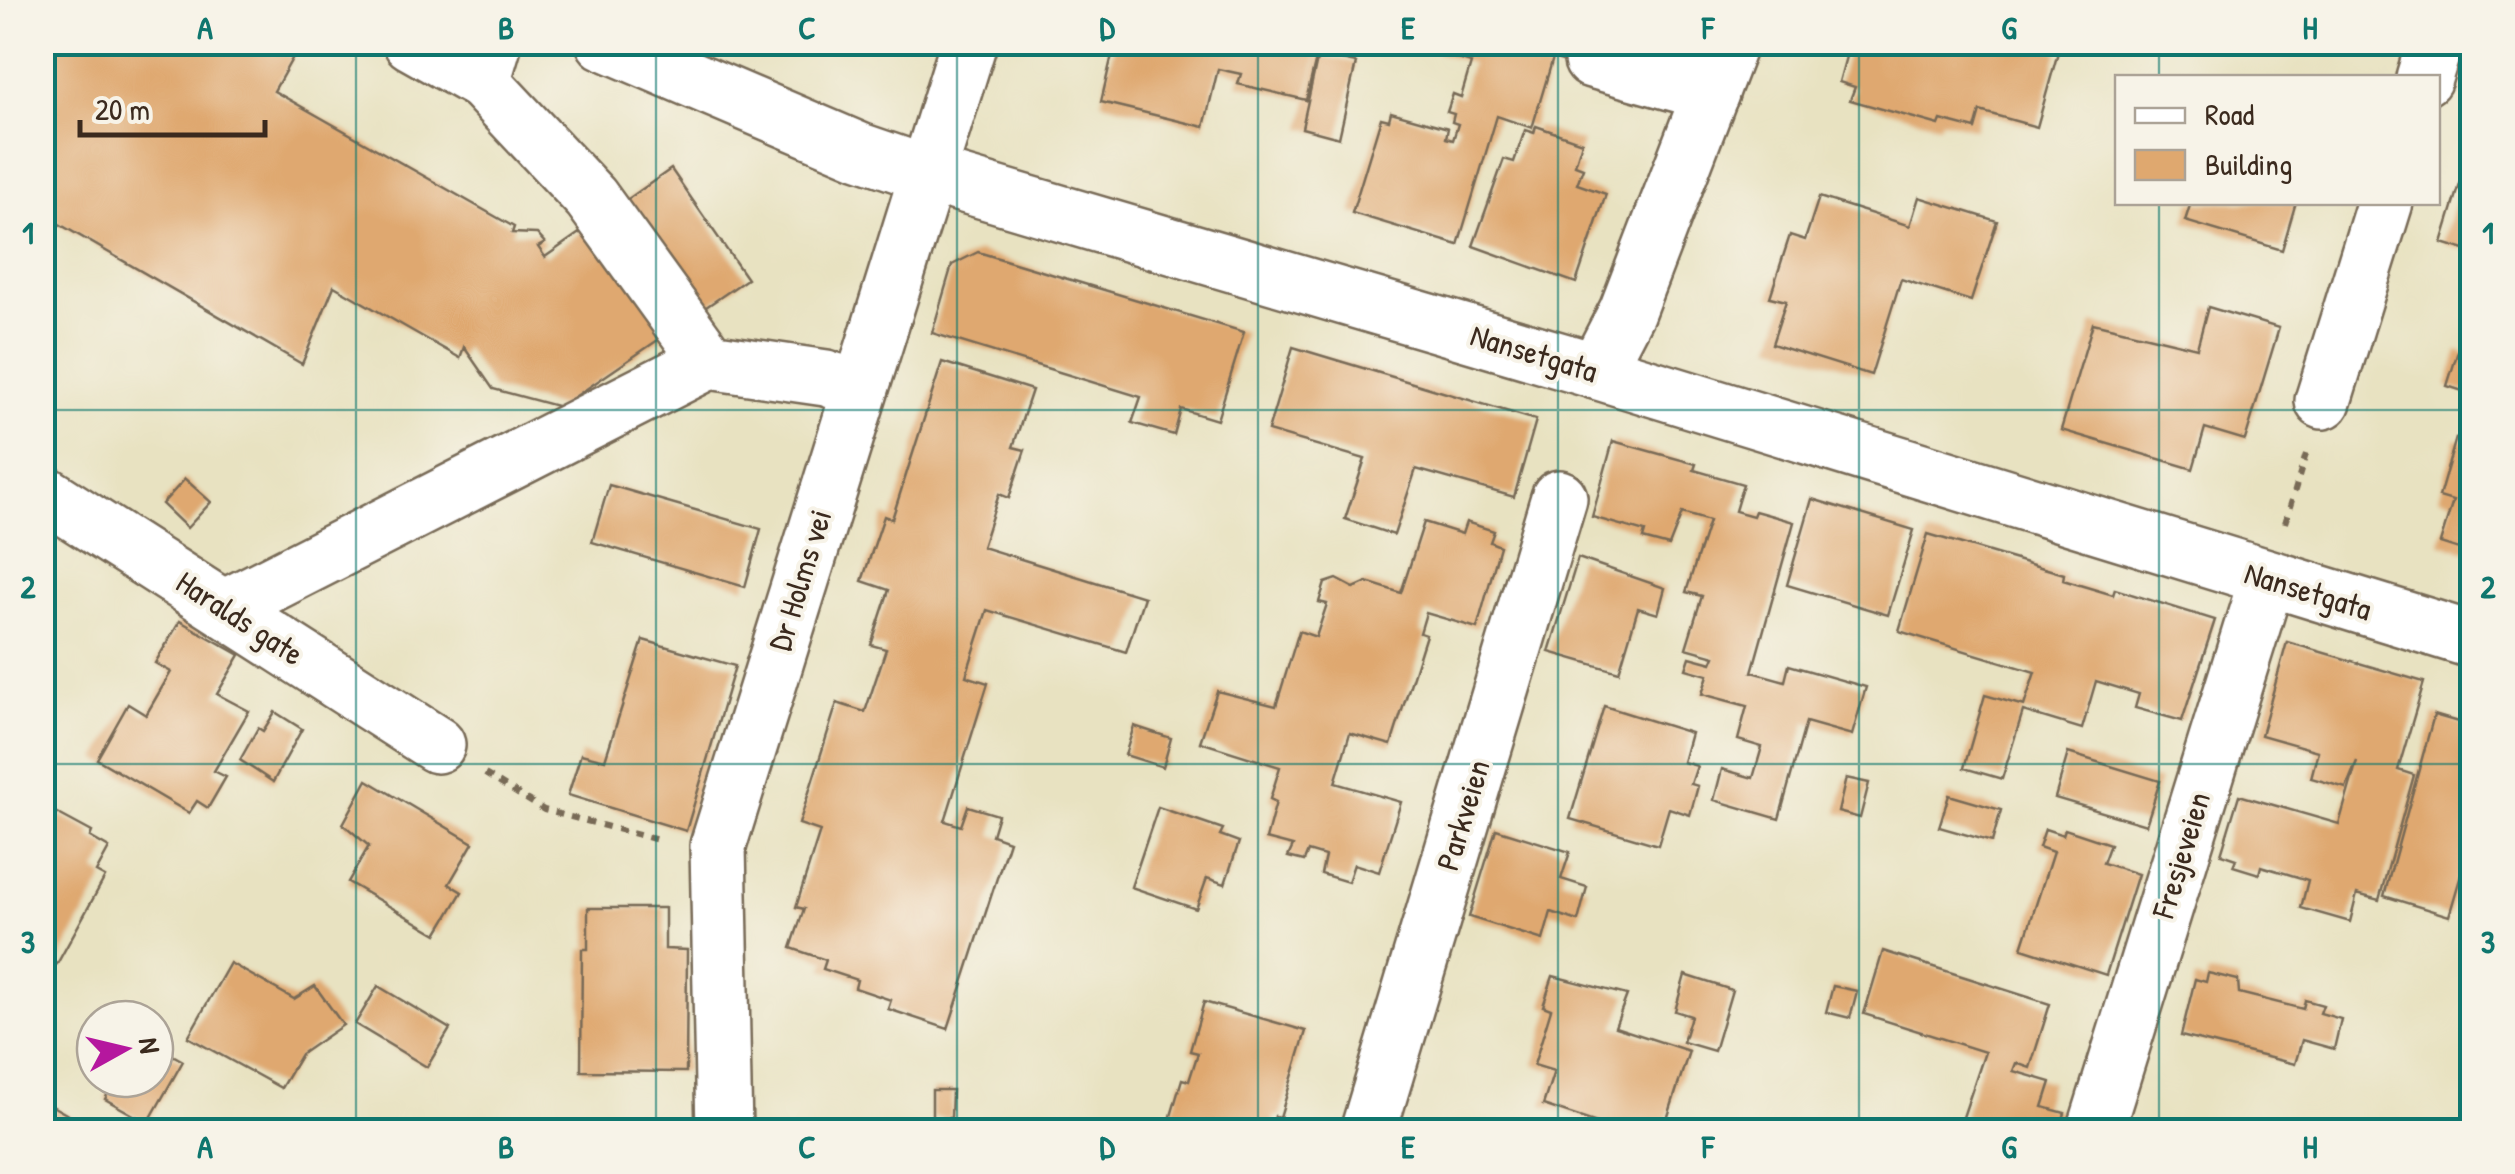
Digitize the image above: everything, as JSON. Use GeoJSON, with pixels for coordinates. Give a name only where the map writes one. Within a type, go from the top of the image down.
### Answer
{"type":"FeatureCollection","features":[{"type":"Feature","properties":{"kind":"street"},"geometry":{"type":"LineString","coordinates":[[412,42],[488,62],[710,362]]}},
{"type":"Feature","properties":{"kind":"street","name":"Nansetgata"},"geometry":{"type":"LineString","coordinates":[[604,42],[860,151],[927,174],[1596,371],[2472,640]]}},
{"type":"Feature","properties":{"kind":"street","name":"Dr Holms vei"},"geometry":{"type":"LineString","coordinates":[[724,1132],[718,846],[969,42]]}},
{"type":"Feature","properties":{"kind":"street"},"geometry":{"type":"LineString","coordinates":[[1596,371],[1628,311],[1730,42]]}},
{"type":"Feature","properties":{"kind":"street"},"geometry":{"type":"LineString","coordinates":[[2425,75],[2435,42]]}},
{"type":"Feature","properties":{"kind":"street"},"geometry":{"type":"LineString","coordinates":[[1592,60],[1710,93]]}},
{"type":"Feature","properties":{"kind":"street"},"geometry":{"type":"LineString","coordinates":[[2323,400],[2384,205]]}},
{"type":"Feature","properties":{"kind":"street"},"geometry":{"type":"LineString","coordinates":[[224,608],[710,362],[826,378],[860,389]]}},
{"type":"Feature","properties":{"kind":"street","name":"Haralds gate"},"geometry":{"type":"LineString","coordinates":[[42,492],[437,745]]}},
{"type":"Feature","properties":{"kind":"street","name":"Parkveien"},"geometry":{"type":"LineString","coordinates":[[1368,1132],[1559,498]]}},
{"type":"Feature","properties":{"kind":"street","name":"Fresjeveien"},"geometry":{"type":"LineString","coordinates":[[2095,1132],[2267,579]]}},
{"type":"Feature","properties":{"kind":"path"},"geometry":{"type":"LineString","coordinates":[[2267,579],[2323,400]]}},
{"type":"Feature","properties":{"kind":"path"},"geometry":{"type":"LineString","coordinates":[[437,745],[544,810],[696,849],[718,846]]}},
{"type":"Feature","properties":{"kind":"building"},"geometry":{"type":"Polygon","coordinates":[[[42,42],[268,42],[293,57],[274,91],[514,227],[512,233],[537,234],[545,243],[538,247],[545,257],[671,169],[747,279],[560,407],[493,389],[464,347],[460,358],[334,286],[302,364],[42,214],[42,42]]]}},
{"type":"Feature","properties":{"kind":"building"},"geometry":{"type":"Polygon","coordinates":[[[1115,42],[1320,42],[1306,100],[1238,84],[1241,74],[1218,69],[1204,127],[1101,102],[1115,42]]]}},
{"type":"Feature","properties":{"kind":"building"},"geometry":{"type":"Polygon","coordinates":[[[1439,42],[1499,42],[1526,51],[1529,42],[1578,42],[1571,64],[1553,58],[1532,128],[1497,116],[1458,245],[1352,213],[1381,118],[1389,120],[1391,112],[1448,128],[1446,138],[1453,140],[1458,124],[1452,122],[1454,114],[1447,112],[1453,94],[1461,97],[1471,63],[1436,52],[1439,42]]]}},
{"type":"Feature","properties":{"kind":"building"},"geometry":{"type":"Polygon","coordinates":[[[1639,42],[1678,42],[1671,57],[1639,42]]]}},
{"type":"Feature","properties":{"kind":"building"},"geometry":{"type":"Polygon","coordinates":[[[1850,42],[2024,42],[2058,52],[2037,127],[1980,111],[1975,129],[1941,120],[1939,125],[1850,100],[1855,87],[1839,82],[1850,42]]]}},
{"type":"Feature","properties":{"kind":"building"},"geometry":{"type":"Polygon","coordinates":[[[1318,55],[1356,63],[1339,138],[1302,128],[1318,55]]]}},
{"type":"Feature","properties":{"kind":"building"},"geometry":{"type":"Polygon","coordinates":[[[1536,126],[1582,142],[1575,165],[1583,168],[1577,184],[1606,194],[1576,283],[1473,246],[1504,159],[1514,162],[1525,130],[1534,133],[1536,126]]]}},
{"type":"Feature","properties":{"kind":"building"},"geometry":{"type":"Polygon","coordinates":[[[2472,145],[2472,252],[2442,243],[2472,145]]]}},
{"type":"Feature","properties":{"kind":"building"},"geometry":{"type":"Polygon","coordinates":[[[1819,197],[1910,226],[1919,197],[1997,221],[1971,301],[1901,279],[1871,375],[1772,344],[1786,301],[1770,297],[1790,235],[1805,240],[1819,197]]]}},
{"type":"Feature","properties":{"kind":"building"},"geometry":{"type":"Polygon","coordinates":[[[2190,205],[2295,205],[2282,250],[2185,221],[2190,205]]]}},
{"type":"Feature","properties":{"kind":"building"},"geometry":{"type":"Polygon","coordinates":[[[978,252],[1244,332],[1217,420],[1181,409],[1174,435],[1132,423],[1141,397],[932,333],[952,265],[978,252]]]}},
{"type":"Feature","properties":{"kind":"building"},"geometry":{"type":"Polygon","coordinates":[[[2208,307],[2279,328],[2245,440],[2205,428],[2193,469],[2061,430],[2093,323],[2197,348],[2208,307]]]}},
{"type":"Feature","properties":{"kind":"building"},"geometry":{"type":"Polygon","coordinates":[[[1293,347],[1536,420],[1514,497],[1416,469],[1394,535],[1345,519],[1365,459],[1268,431],[1293,347]]]}},
{"type":"Feature","properties":{"kind":"building"},"geometry":{"type":"Polygon","coordinates":[[[2458,351],[2472,356],[2472,394],[2447,386],[2458,351]]]}},
{"type":"Feature","properties":{"kind":"building"},"geometry":{"type":"Polygon","coordinates":[[[942,362],[1032,390],[1013,447],[1025,450],[1009,498],[999,494],[982,547],[1144,597],[1126,652],[987,610],[966,676],[988,683],[945,821],[961,826],[968,806],[998,815],[992,835],[1009,841],[948,1029],[888,1009],[891,1000],[855,988],[857,980],[823,969],[826,960],[791,948],[804,909],[796,907],[820,831],[799,824],[837,703],[865,712],[886,649],[871,645],[889,590],[862,581],[884,516],[892,519],[942,362]]]}},
{"type":"Feature","properties":{"kind":"building"},"geometry":{"type":"Polygon","coordinates":[[[2456,438],[2472,443],[2472,553],[2440,543],[2453,501],[2439,497],[2456,438]]]}},
{"type":"Feature","properties":{"kind":"building"},"geometry":{"type":"Polygon","coordinates":[[[1613,441],[1696,464],[1694,470],[1743,484],[1735,511],[1753,516],[1755,511],[1794,522],[1752,672],[1785,681],[1789,665],[1866,687],[1852,735],[1806,722],[1779,819],[1714,800],[1722,769],[1753,778],[1762,747],[1738,740],[1747,706],[1702,694],[1708,675],[1686,669],[1690,657],[1712,663],[1715,656],[1686,648],[1702,596],[1686,592],[1709,521],[1682,513],[1669,546],[1643,539],[1645,532],[1592,517],[1613,441]]]}},
{"type":"Feature","properties":{"kind":"building"},"geometry":{"type":"Polygon","coordinates":[[[185,479],[211,502],[187,528],[162,504],[185,479]]]}},
{"type":"Feature","properties":{"kind":"building"},"geometry":{"type":"Polygon","coordinates":[[[609,485],[761,529],[745,587],[592,542],[609,485]]]}},
{"type":"Feature","properties":{"kind":"building"},"geometry":{"type":"Polygon","coordinates":[[[1812,499],[1914,530],[1888,615],[1787,585],[1812,499]]]}},
{"type":"Feature","properties":{"kind":"building"},"geometry":{"type":"Polygon","coordinates":[[[1424,522],[1462,534],[1466,522],[1494,531],[1490,542],[1500,546],[1477,628],[1426,613],[1420,633],[1426,635],[1391,745],[1350,733],[1335,783],[1401,802],[1379,872],[1354,864],[1348,882],[1321,874],[1325,856],[1308,851],[1304,861],[1288,857],[1293,846],[1266,839],[1276,802],[1270,799],[1280,767],[1200,742],[1217,691],[1276,706],[1299,631],[1316,637],[1327,604],[1319,602],[1325,583],[1337,579],[1354,588],[1367,582],[1401,593],[1424,522]]]}},
{"type":"Feature","properties":{"kind":"building"},"geometry":{"type":"Polygon","coordinates":[[[1928,534],[2064,574],[2063,580],[2113,595],[2115,589],[2215,620],[2182,721],[2135,708],[2139,694],[2096,681],[2082,729],[2023,711],[2002,779],[1964,768],[1985,695],[2024,706],[2035,672],[1899,631],[1928,534]]]}},
{"type":"Feature","properties":{"kind":"building"},"geometry":{"type":"Polygon","coordinates":[[[1578,558],[1665,588],[1658,614],[1638,608],[1619,672],[1549,652],[1578,558]]]}},
{"type":"Feature","properties":{"kind":"building"},"geometry":{"type":"Polygon","coordinates":[[[180,621],[240,655],[217,694],[249,711],[214,771],[226,777],[208,808],[197,801],[189,813],[97,759],[128,704],[146,715],[171,672],[155,663],[180,621]]]}},
{"type":"Feature","properties":{"kind":"building"},"geometry":{"type":"Polygon","coordinates":[[[643,640],[735,666],[686,831],[568,795],[581,754],[605,760],[643,640]]]}},
{"type":"Feature","properties":{"kind":"building"},"geometry":{"type":"Polygon","coordinates":[[[2287,642],[2424,682],[2398,770],[2414,775],[2379,900],[2357,894],[2350,922],[2301,908],[2308,880],[2261,866],[2259,874],[2233,866],[2236,859],[2221,854],[2239,795],[2339,824],[2357,761],[2346,788],[2311,778],[2318,751],[2261,735],[2287,642]]]}},
{"type":"Feature","properties":{"kind":"building"},"geometry":{"type":"Polygon","coordinates":[[[1604,706],[1691,733],[1683,762],[1697,766],[1691,784],[1698,786],[1690,815],[1669,808],[1658,845],[1570,819],[1604,706]]]}},
{"type":"Feature","properties":{"kind":"building"},"geometry":{"type":"Polygon","coordinates":[[[275,712],[302,729],[273,782],[240,760],[258,728],[263,731],[275,712]]]}},
{"type":"Feature","properties":{"kind":"building"},"geometry":{"type":"Polygon","coordinates":[[[2434,715],[2472,726],[2472,837],[2449,916],[2384,896],[2434,715]]]}},
{"type":"Feature","properties":{"kind":"building"},"geometry":{"type":"Polygon","coordinates":[[[1134,726],[1171,738],[1163,767],[1125,755],[1134,726]]]}},
{"type":"Feature","properties":{"kind":"building"},"geometry":{"type":"Polygon","coordinates":[[[2068,753],[2160,781],[2146,825],[2055,798],[2068,753]]]}},
{"type":"Feature","properties":{"kind":"building"},"geometry":{"type":"Polygon","coordinates":[[[1846,778],[1869,783],[1860,818],[1838,812],[1846,778]]]}},
{"type":"Feature","properties":{"kind":"building"},"geometry":{"type":"Polygon","coordinates":[[[367,780],[473,843],[449,884],[462,892],[437,934],[348,882],[369,846],[343,824],[367,780]]]}},
{"type":"Feature","properties":{"kind":"building"},"geometry":{"type":"Polygon","coordinates":[[[1949,795],[2001,810],[1992,842],[1939,827],[1949,795]]]}},
{"type":"Feature","properties":{"kind":"building"},"geometry":{"type":"Polygon","coordinates":[[[42,805],[92,832],[90,837],[109,848],[96,872],[105,877],[57,964],[42,956],[42,805]]]}},
{"type":"Feature","properties":{"kind":"building"},"geometry":{"type":"Polygon","coordinates":[[[1158,807],[1223,829],[1220,835],[1239,842],[1225,884],[1207,878],[1196,909],[1131,887],[1158,807]]]}},
{"type":"Feature","properties":{"kind":"building"},"geometry":{"type":"Polygon","coordinates":[[[1496,829],[1570,852],[1561,879],[1587,887],[1578,921],[1551,912],[1543,940],[1469,917],[1496,829]]]}},
{"type":"Feature","properties":{"kind":"building"},"geometry":{"type":"Polygon","coordinates":[[[2045,829],[2063,835],[2065,829],[2110,844],[2103,863],[2138,874],[2106,975],[2022,948],[2053,852],[2039,847],[2045,829]]]}},
{"type":"Feature","properties":{"kind":"building"},"geometry":{"type":"Polygon","coordinates":[[[588,908],[665,908],[665,949],[687,950],[686,1072],[581,1071],[582,949],[588,949],[588,908]]]}},
{"type":"Feature","properties":{"kind":"building"},"geometry":{"type":"Polygon","coordinates":[[[1883,951],[2050,1004],[2030,1068],[2016,1063],[2013,1071],[2051,1082],[2043,1107],[2065,1113],[2059,1132],[1958,1132],[1985,1052],[1864,1014],[1883,951]]]}},
{"type":"Feature","properties":{"kind":"building"},"geometry":{"type":"Polygon","coordinates":[[[230,963],[294,999],[315,986],[343,1025],[301,1054],[281,1088],[188,1037],[230,963]]]}},
{"type":"Feature","properties":{"kind":"building"},"geometry":{"type":"Polygon","coordinates":[[[2208,973],[2238,980],[2239,993],[2303,1009],[2305,1000],[2323,1005],[2320,1013],[2341,1019],[2334,1049],[2302,1040],[2295,1064],[2181,1036],[2195,979],[2206,982],[2208,973]]]}},
{"type":"Feature","properties":{"kind":"building"},"geometry":{"type":"Polygon","coordinates":[[[1685,975],[1732,990],[1714,1051],[1683,1042],[1691,1016],[1675,1011],[1685,975]]]}},
{"type":"Feature","properties":{"kind":"building"},"geometry":{"type":"Polygon","coordinates":[[[1553,976],[1627,995],[1615,1027],[1689,1051],[1663,1132],[1624,1132],[1543,1105],[1554,1071],[1534,1065],[1551,1009],[1543,1006],[1553,976]]]}},
{"type":"Feature","properties":{"kind":"building"},"geometry":{"type":"Polygon","coordinates":[[[378,986],[450,1029],[427,1067],[355,1024],[378,986]]]}},
{"type":"Feature","properties":{"kind":"building"},"geometry":{"type":"Polygon","coordinates":[[[1833,986],[1857,991],[1850,1018],[1826,1012],[1833,986]]]}},
{"type":"Feature","properties":{"kind":"building"},"geometry":{"type":"Polygon","coordinates":[[[1204,1002],[1306,1031],[1280,1117],[1275,1116],[1271,1132],[1232,1124],[1230,1132],[1199,1132],[1169,1123],[1182,1079],[1189,1081],[1198,1053],[1190,1051],[1204,1002]]]}},
{"type":"Feature","properties":{"kind":"building"},"geometry":{"type":"Polygon","coordinates":[[[175,1056],[183,1061],[175,1075],[175,1056]]]}},
{"type":"Feature","properties":{"kind":"building"},"geometry":{"type":"Polygon","coordinates":[[[932,1090],[952,1090],[951,1118],[932,1118],[932,1090]]]}},
{"type":"Feature","properties":{"kind":"building"},"geometry":{"type":"Polygon","coordinates":[[[105,1099],[162,1099],[148,1123],[105,1099]]]}},
{"type":"Feature","properties":{"kind":"building"},"geometry":{"type":"Polygon","coordinates":[[[45,1102],[98,1132],[42,1132],[45,1102]]]}}]}
